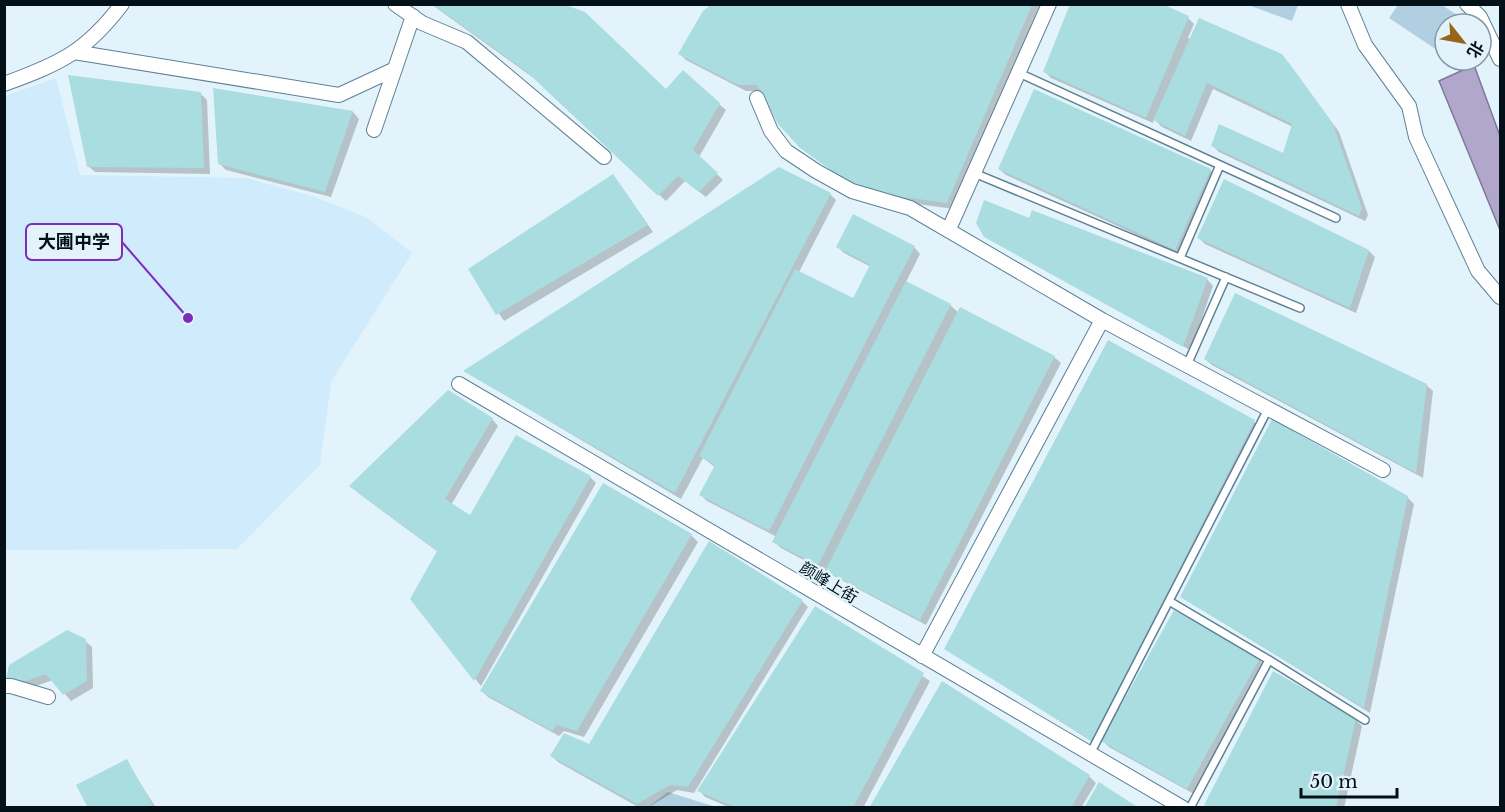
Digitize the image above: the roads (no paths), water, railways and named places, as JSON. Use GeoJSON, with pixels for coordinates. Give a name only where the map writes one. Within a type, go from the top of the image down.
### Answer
{"type":"FeatureCollection","features":[{"type":"Feature","properties":{"kind":"street"},"geometry":{"type":"LineString","coordinates":[[4,84],[55,66],[101,33],[122,4]]}},
{"type":"Feature","properties":{"kind":"street"},"geometry":{"type":"LineString","coordinates":[[395,4],[413,16],[467,42],[604,157]]}},
{"type":"Feature","properties":{"kind":"street"},"geometry":{"type":"LineString","coordinates":[[949,229],[1049,4]]}},
{"type":"Feature","properties":{"kind":"street"},"geometry":{"type":"LineString","coordinates":[[1348,4],[1353,21],[1365,45],[1409,106],[1416,137],[1478,271],[1500,297]]}},
{"type":"Feature","properties":{"kind":"street"},"geometry":{"type":"LineString","coordinates":[[1467,4],[1480,17],[1500,56]]}},
{"type":"Feature","properties":{"kind":"street"},"geometry":{"type":"LineString","coordinates":[[374,130],[413,16]]}},
{"type":"Feature","properties":{"kind":"street"},"geometry":{"type":"LineString","coordinates":[[74,52],[339,95],[395,69]]}},
{"type":"Feature","properties":{"kind":"street"},"geometry":{"type":"LineString","coordinates":[[757,98],[771,131],[786,151],[852,191],[910,208],[1102,320],[1383,470]]}},
{"type":"Feature","properties":{"kind":"street"},"geometry":{"type":"LineString","coordinates":[[922,656],[1102,320]]}},
{"type":"Feature","properties":{"kind":"street","name":"颜峰上街"},"geometry":{"type":"LineString","coordinates":[[459,384],[1183,807]]}},
{"type":"Feature","properties":{"kind":"street"},"geometry":{"type":"LineString","coordinates":[[4,686],[48,697]]}},
{"type":"Feature","properties":{"kind":"lane"},"geometry":{"type":"LineString","coordinates":[[1018,73],[1336,218]]}},
{"type":"Feature","properties":{"kind":"lane"},"geometry":{"type":"LineString","coordinates":[[1180,258],[1220,165]]}},
{"type":"Feature","properties":{"kind":"lane"},"geometry":{"type":"LineString","coordinates":[[974,173],[1300,308]]}},
{"type":"Feature","properties":{"kind":"lane"},"geometry":{"type":"LineString","coordinates":[[1187,366],[1226,277]]}},
{"type":"Feature","properties":{"kind":"lane"},"geometry":{"type":"LineString","coordinates":[[1090,754],[1268,409]]}},
{"type":"Feature","properties":{"kind":"lane"},"geometry":{"type":"LineString","coordinates":[[1169,601],[1365,720]]}},
{"type":"Feature","properties":{"kind":"lane"},"geometry":{"type":"LineString","coordinates":[[1190,807],[1269,660]]}},
{"type":"Feature","properties":{"kind":"place","name":"大圃中学"},"geometry":{"type":"Point","coordinates":[188,318]}}]}
